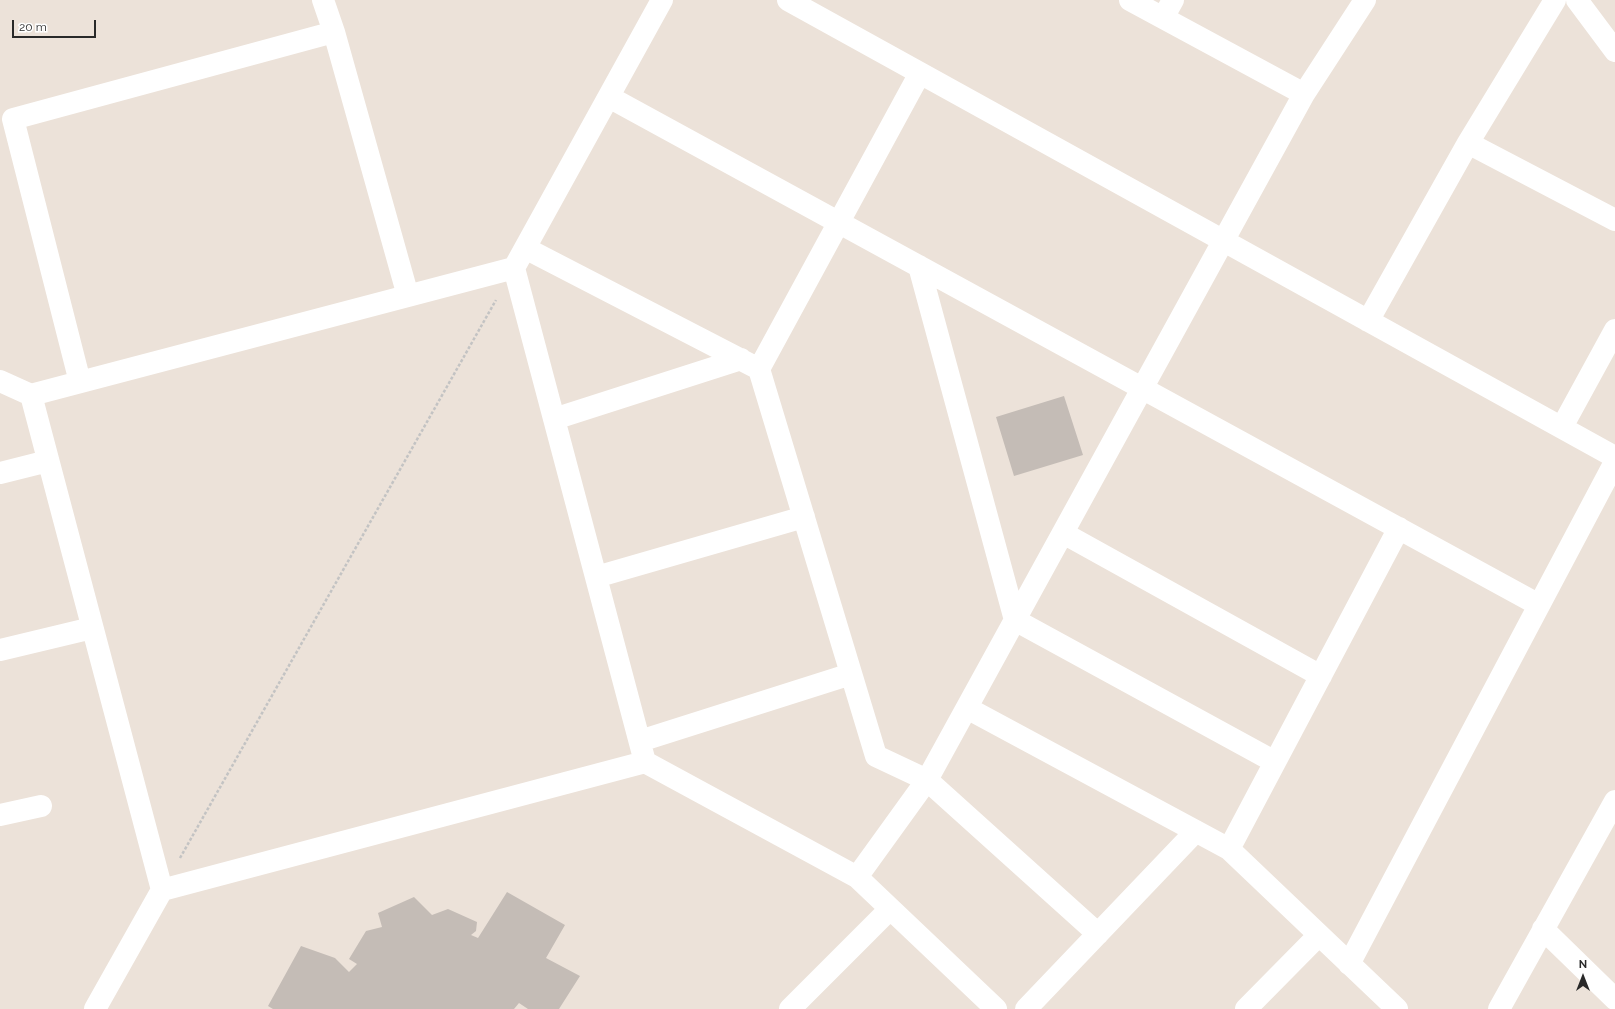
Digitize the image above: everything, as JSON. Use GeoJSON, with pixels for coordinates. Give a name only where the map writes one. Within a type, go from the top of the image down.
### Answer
{"type":"FeatureCollection","features":[{"type":"Feature","properties":{"kind":"street"},"geometry":{"type":"LineString","coordinates":[[323,0],[334,32],[408,296]]}},
{"type":"Feature","properties":{"kind":"street"},"geometry":{"type":"LineString","coordinates":[[646,762],[514,268],[662,0]]}},
{"type":"Feature","properties":{"kind":"street"},"geometry":{"type":"LineString","coordinates":[[788,0],[1615,457]]}},
{"type":"Feature","properties":{"kind":"street"},"geometry":{"type":"LineString","coordinates":[[1130,0],[1168,9],[1304,94]]}},
{"type":"Feature","properties":{"kind":"street"},"geometry":{"type":"LineString","coordinates":[[857,877],[927,780],[1304,94],[1365,0]]}},
{"type":"Feature","properties":{"kind":"street"},"geometry":{"type":"LineString","coordinates":[[1368,321],[1468,144],[1555,0]]}},
{"type":"Feature","properties":{"kind":"street"},"geometry":{"type":"LineString","coordinates":[[1577,0],[1615,51]]}},
{"type":"Feature","properties":{"kind":"street"},"geometry":{"type":"LineString","coordinates":[[80,382],[13,119],[334,32]]}},
{"type":"Feature","properties":{"kind":"street"},"geometry":{"type":"LineString","coordinates":[[554,419],[750,364],[838,222],[920,72]]}},
{"type":"Feature","properties":{"kind":"street"},"geometry":{"type":"LineString","coordinates":[[609,97],[1539,605]]}},
{"type":"Feature","properties":{"kind":"street"},"geometry":{"type":"LineString","coordinates":[[1468,144],[1615,220]]}},
{"type":"Feature","properties":{"kind":"street"},"geometry":{"type":"LineString","coordinates":[[525,248],[750,364],[804,516],[876,756],[927,780],[1098,934]]}},
{"type":"Feature","properties":{"kind":"street"},"geometry":{"type":"LineString","coordinates":[[919,266],[1015,620],[1275,762]]}},
{"type":"Feature","properties":{"kind":"street"},"geometry":{"type":"LineString","coordinates":[[0,381],[31,395],[514,268]]}},
{"type":"Feature","properties":{"kind":"street"},"geometry":{"type":"LineString","coordinates":[[1562,427],[1615,330]]}},
{"type":"Feature","properties":{"kind":"street"},"geometry":{"type":"LineString","coordinates":[[31,395],[162,890],[95,1009]]}},
{"type":"Feature","properties":{"kind":"street"},"geometry":{"type":"LineString","coordinates":[[0,473],[48,461]]}},
{"type":"Feature","properties":{"kind":"street"},"geometry":{"type":"LineString","coordinates":[[1349,964],[1615,462]]}},
{"type":"Feature","properties":{"kind":"street"},"geometry":{"type":"LineString","coordinates":[[596,577],[804,516]]}},
{"type":"Feature","properties":{"kind":"street"},"geometry":{"type":"LineString","coordinates":[[1229,849],[1399,528]]}},
{"type":"Feature","properties":{"kind":"street"},"geometry":{"type":"LineString","coordinates":[[1063,533],[1321,676]]}},
{"type":"Feature","properties":{"kind":"street"},"geometry":{"type":"LineString","coordinates":[[0,650],[92,628]]}},
{"type":"Feature","properties":{"kind":"street"},"geometry":{"type":"LineString","coordinates":[[640,741],[851,674]]}},
{"type":"Feature","properties":{"kind":"street"},"geometry":{"type":"LineString","coordinates":[[967,708],[1229,849],[1397,1009]]}},
{"type":"Feature","properties":{"kind":"street"},"geometry":{"type":"LineString","coordinates":[[162,890],[646,762],[857,877],[996,1009]]}},
{"type":"Feature","properties":{"kind":"street"},"geometry":{"type":"LineString","coordinates":[[1498,1009],[1615,800]]}},
{"type":"Feature","properties":{"kind":"street"},"geometry":{"type":"LineString","coordinates":[[0,815],[40,806]]}},
{"type":"Feature","properties":{"kind":"street"},"geometry":{"type":"LineString","coordinates":[[1026,1009],[1196,831]]}},
{"type":"Feature","properties":{"kind":"street"},"geometry":{"type":"LineString","coordinates":[[790,1009],[890,908]]}},
{"type":"Feature","properties":{"kind":"street"},"geometry":{"type":"LineString","coordinates":[[1543,929],[1615,999]]}},
{"type":"Feature","properties":{"kind":"street"},"geometry":{"type":"LineString","coordinates":[[1246,1009],[1319,934]]}},
{"type":"Feature","properties":{"kind":"path"},"geometry":{"type":"LineString","coordinates":[[162,890],[514,268]]}},
{"type":"Feature","properties":{"kind":"building"},"geometry":{"type":"Polygon","coordinates":[[[1064,396],[1083,455],[1014,476],[996,417],[1064,396]]]}},
{"type":"Feature","properties":{"kind":"building"},"geometry":{"type":"Polygon","coordinates":[[[507,892],[565,925],[546,958],[580,976],[559,1009],[528,1009],[519,1003],[514,1009],[273,1009],[268,1006],[301,946],[335,958],[349,972],[357,964],[349,959],[366,931],[382,927],[378,913],[414,897],[432,915],[448,909],[477,922],[476,931],[471,935],[478,938],[507,892]]]}}]}
